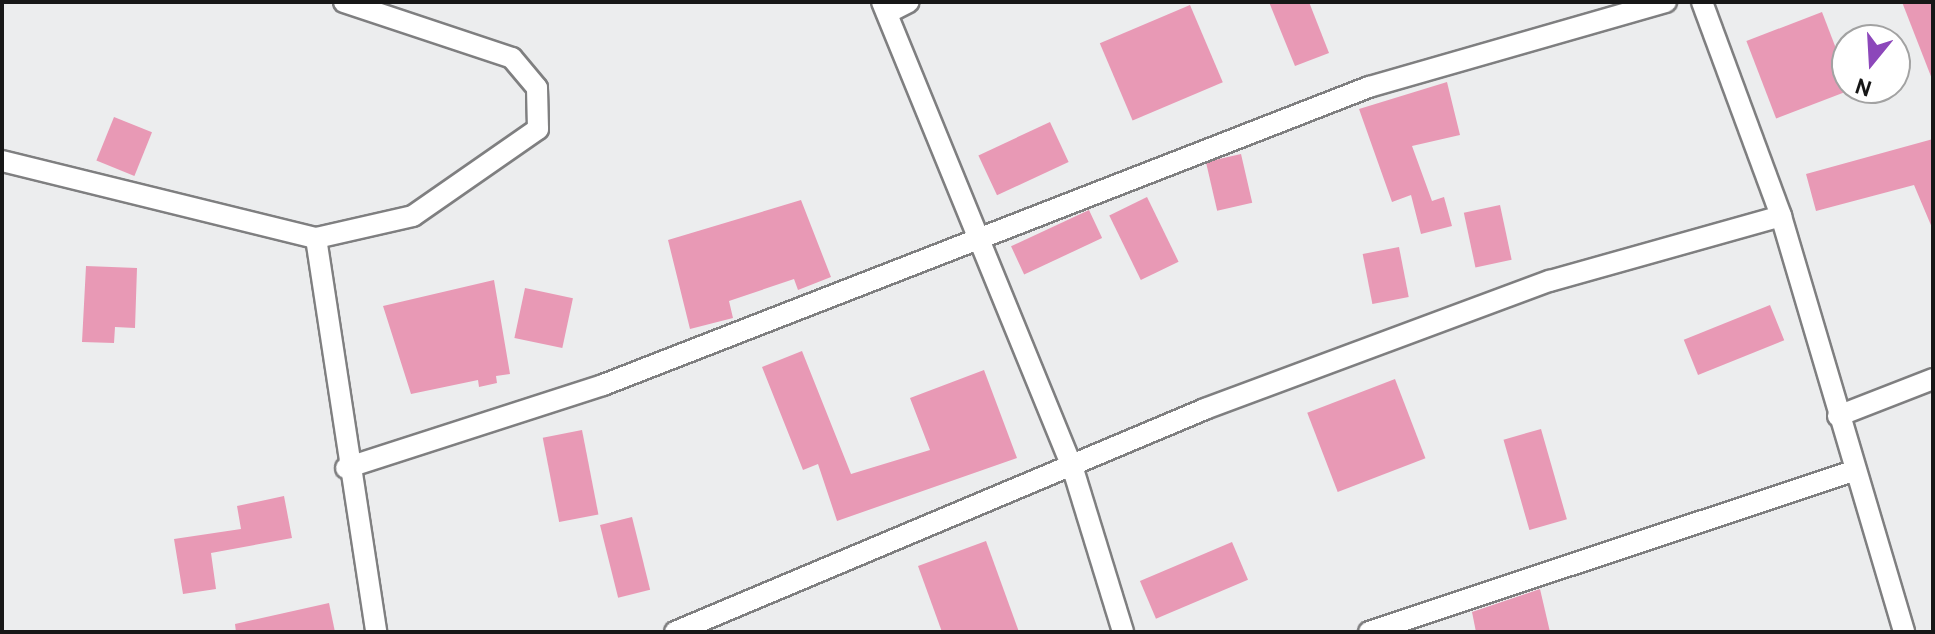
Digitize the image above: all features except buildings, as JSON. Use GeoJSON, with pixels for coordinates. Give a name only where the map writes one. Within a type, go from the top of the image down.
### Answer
{"type":"FeatureCollection","features":[{"type":"Feature","properties":{"kind":"street"},"geometry":{"type":"LineString","coordinates":[[2,161],[316,238],[413,216],[538,129],[537,88],[512,58],[344,2]]}},
{"type":"Feature","properties":{"kind":"street"},"geometry":{"type":"LineString","coordinates":[[909,2],[886,7],[974,241],[1073,469],[1123,632]]}},
{"type":"Feature","properties":{"kind":"street"},"geometry":{"type":"LineString","coordinates":[[346,468],[603,385],[1369,87],[1666,2]]}},
{"type":"Feature","properties":{"kind":"street"},"geometry":{"type":"LineString","coordinates":[[1702,2],[1781,216],[1904,632]]}},
{"type":"Feature","properties":{"kind":"street"},"geometry":{"type":"LineString","coordinates":[[675,632],[1073,469],[1205,409],[1550,281],[1781,216]]}},
{"type":"Feature","properties":{"kind":"street"},"geometry":{"type":"LineString","coordinates":[[316,238],[346,468],[376,632]]}},
{"type":"Feature","properties":{"kind":"street"},"geometry":{"type":"LineString","coordinates":[[1838,416],[1933,379]]}},
{"type":"Feature","properties":{"kind":"street"},"geometry":{"type":"LineString","coordinates":[[1369,632],[1856,470]]}}]}
